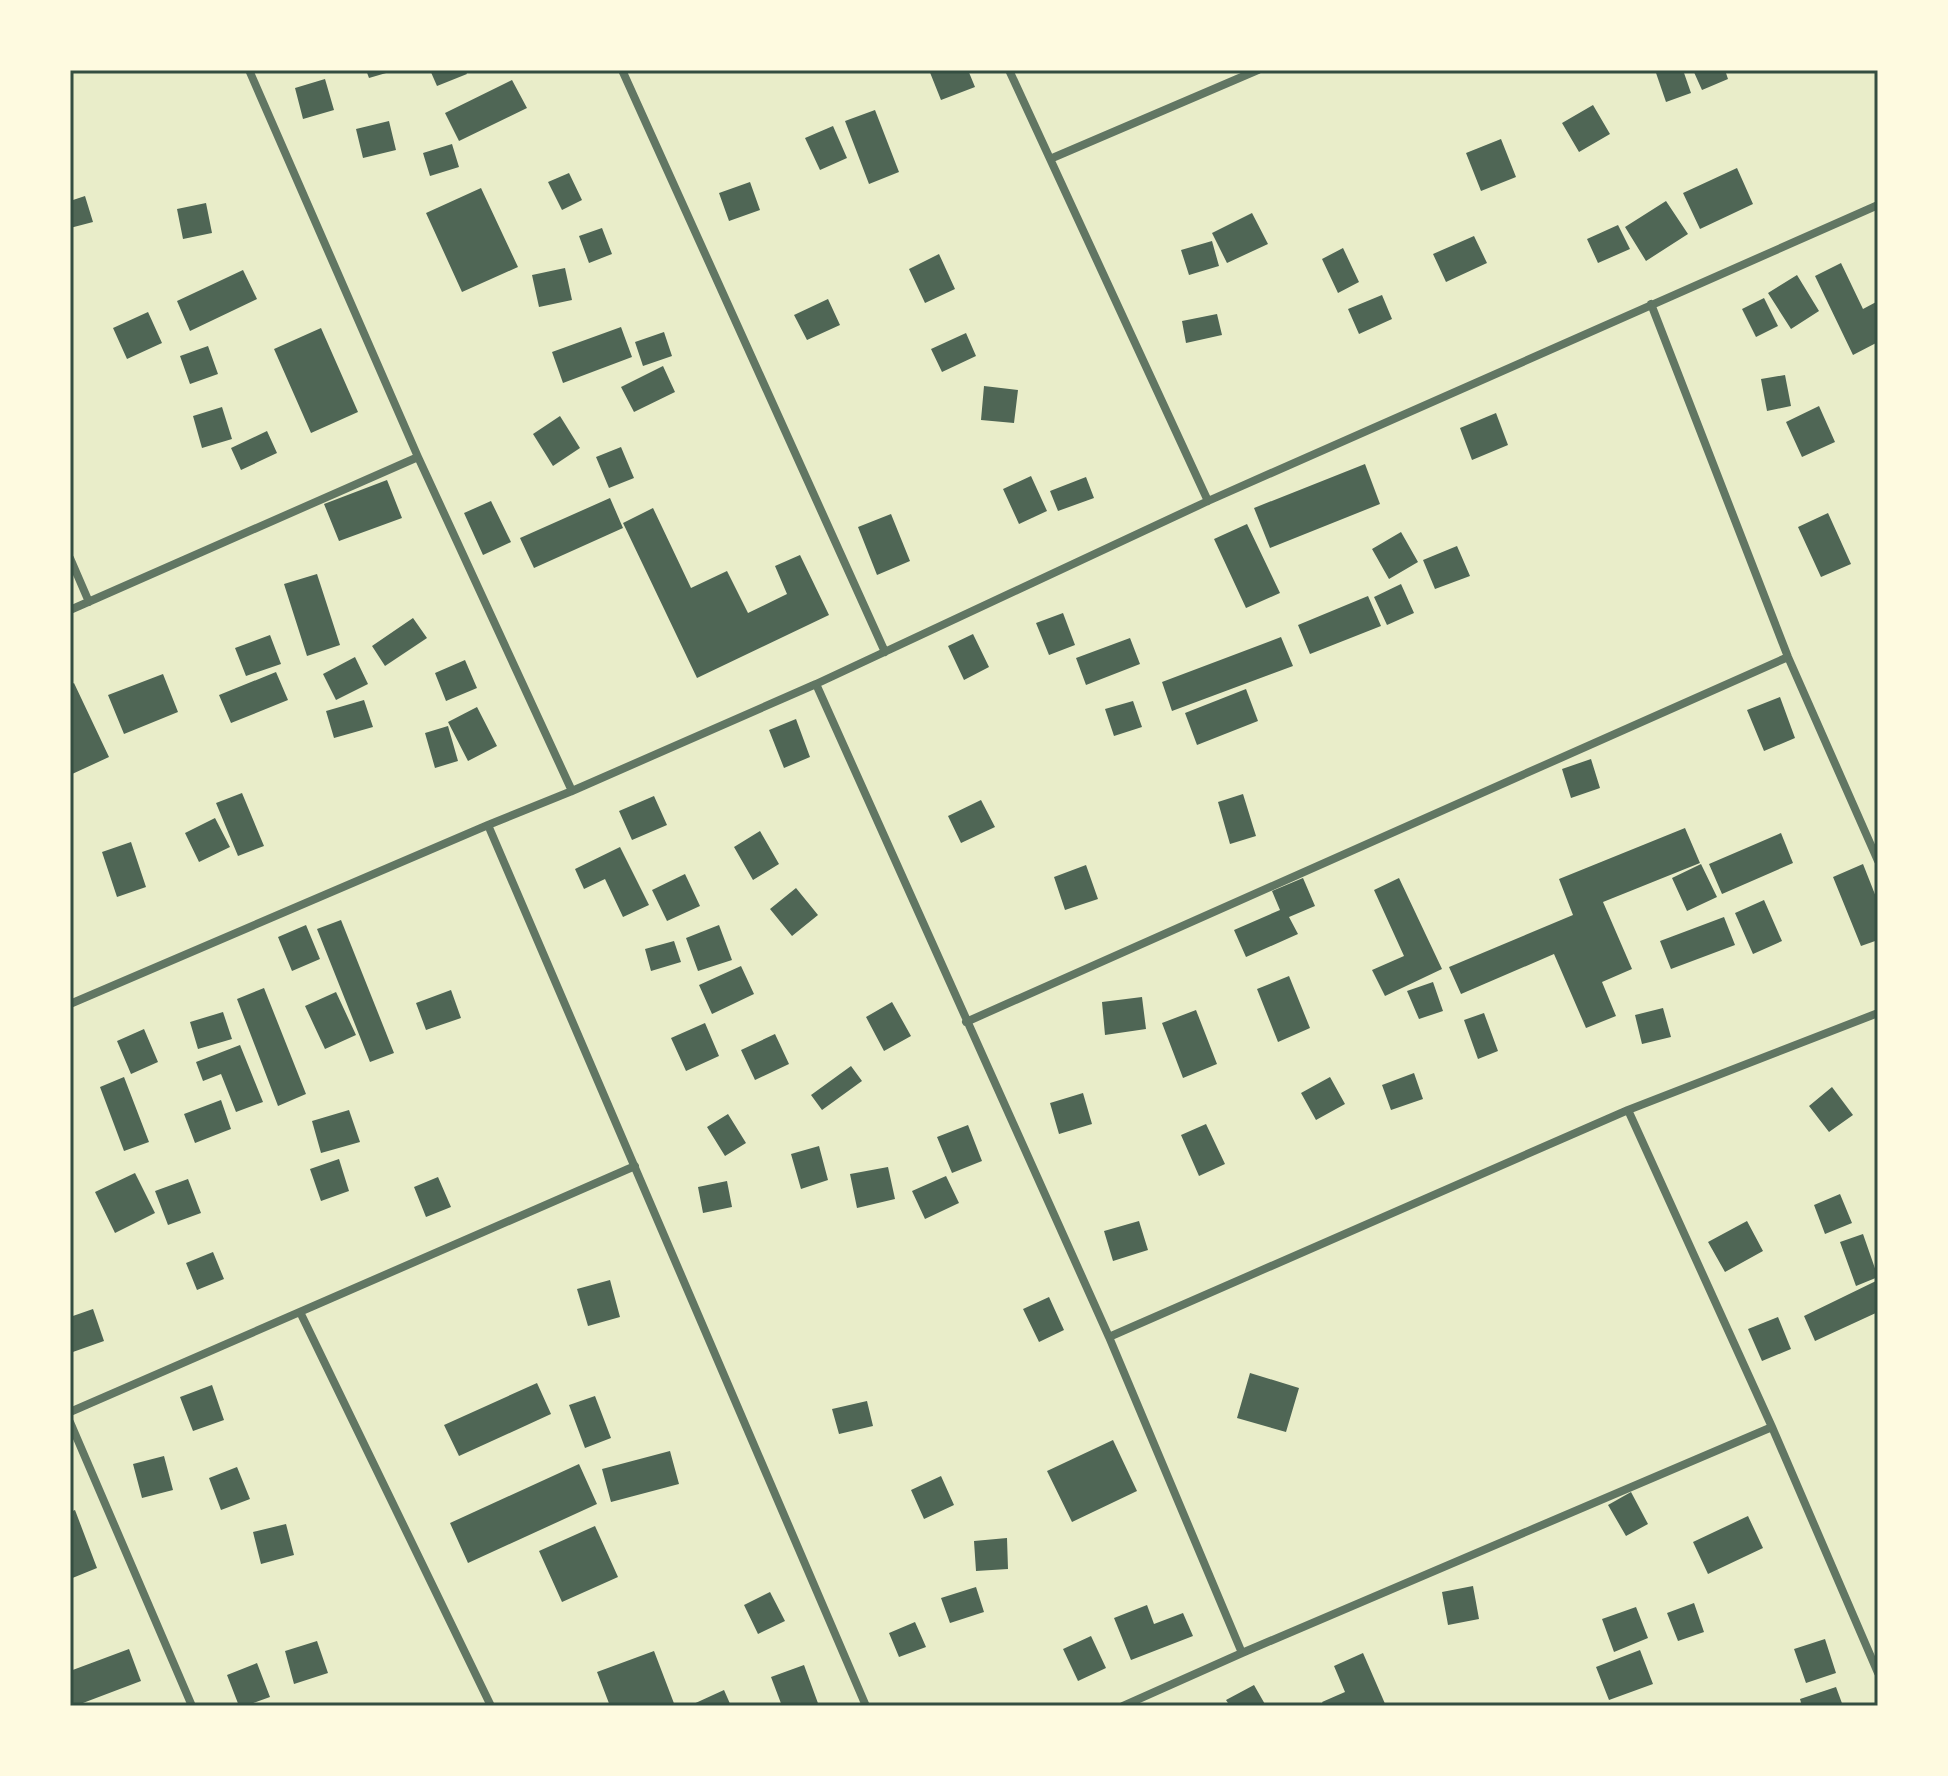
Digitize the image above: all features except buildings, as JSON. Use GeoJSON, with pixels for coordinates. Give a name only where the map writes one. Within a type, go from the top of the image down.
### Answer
{"type":"FeatureCollection","features":[{"type":"Feature","properties":{"kind":"street"},"geometry":{"type":"LineString","coordinates":[[249,70],[418,457],[572,791]]}},
{"type":"Feature","properties":{"kind":"street"},"geometry":{"type":"LineString","coordinates":[[622,70],[885,652]]}},
{"type":"Feature","properties":{"kind":"street"},"geometry":{"type":"LineString","coordinates":[[1009,70],[1208,501]]}},
{"type":"Feature","properties":{"kind":"street"},"geometry":{"type":"LineString","coordinates":[[1050,159],[1258,70]]}},
{"type":"Feature","properties":{"kind":"street"},"geometry":{"type":"LineString","coordinates":[[70,1004],[816,684],[1208,501],[1878,205]]}},
{"type":"Feature","properties":{"kind":"street"},"geometry":{"type":"LineString","coordinates":[[1651,304],[1788,657],[1878,861]]}},
{"type":"Feature","properties":{"kind":"street"},"geometry":{"type":"LineString","coordinates":[[70,610],[418,457]]}},
{"type":"Feature","properties":{"kind":"street"},"geometry":{"type":"LineString","coordinates":[[70,558],[89,602]]}},
{"type":"Feature","properties":{"kind":"street"},"geometry":{"type":"LineString","coordinates":[[966,1022],[1788,657]]}},
{"type":"Feature","properties":{"kind":"street"},"geometry":{"type":"LineString","coordinates":[[816,684],[1109,1337],[1242,1653]]}},
{"type":"Feature","properties":{"kind":"street"},"geometry":{"type":"LineString","coordinates":[[488,825],[866,1706]]}},
{"type":"Feature","properties":{"kind":"street"},"geometry":{"type":"LineString","coordinates":[[1109,1337],[1628,1110],[1878,1013]]}},
{"type":"Feature","properties":{"kind":"street"},"geometry":{"type":"LineString","coordinates":[[1628,1110],[1772,1427],[1878,1673]]}},
{"type":"Feature","properties":{"kind":"street"},"geometry":{"type":"LineString","coordinates":[[70,1412],[635,1166]]}},
{"type":"Feature","properties":{"kind":"street"},"geometry":{"type":"LineString","coordinates":[[300,1312],[491,1706]]}},
{"type":"Feature","properties":{"kind":"street"},"geometry":{"type":"LineString","coordinates":[[70,1422],[192,1706]]}},
{"type":"Feature","properties":{"kind":"street"},"geometry":{"type":"LineString","coordinates":[[1123,1706],[1772,1427]]}}]}
